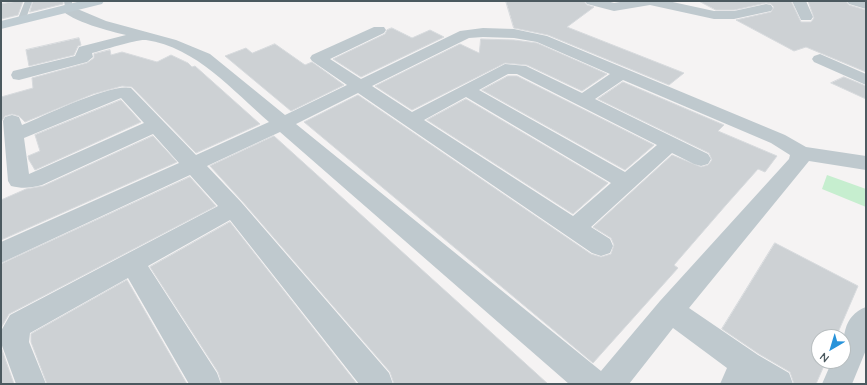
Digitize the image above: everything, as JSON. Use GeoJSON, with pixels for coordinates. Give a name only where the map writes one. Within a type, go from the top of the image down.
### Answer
{"type":"FeatureCollection","features":[{"type":"Feature","properties":{"kind":"street"},"geometry":{"type":"LineString","coordinates":[[1,25],[21,21],[70,6],[97,1]]}},
{"type":"Feature","properties":{"kind":"street"},"geometry":{"type":"LineString","coordinates":[[592,1],[614,7],[649,1],[714,15],[734,15],[766,8]]}},
{"type":"Feature","properties":{"kind":"street"},"geometry":{"type":"LineString","coordinates":[[799,1],[806,17]]}},
{"type":"Feature","properties":{"kind":"street"},"geometry":{"type":"LineString","coordinates":[[854,1],[866,5]]}},
{"type":"Feature","properties":{"kind":"street"},"geometry":{"type":"LineString","coordinates":[[70,6],[78,15],[193,51],[204,57],[592,384]]}},
{"type":"Feature","properties":{"kind":"street"},"geometry":{"type":"LineString","coordinates":[[107,44],[103,31],[108,25]]}},
{"type":"Feature","properties":{"kind":"street"},"geometry":{"type":"LineString","coordinates":[[379,30],[318,58],[412,119],[601,246]]}},
{"type":"Feature","properties":{"kind":"street"},"geometry":{"type":"LineString","coordinates":[[1,253],[283,123],[465,34],[474,32],[524,35],[542,39],[778,139],[801,153],[866,163]]}},
{"type":"Feature","properties":{"kind":"street"},"geometry":{"type":"LineString","coordinates":[[19,75],[85,58],[84,50],[145,36]]}},
{"type":"Feature","properties":{"kind":"street"},"geometry":{"type":"LineString","coordinates":[[820,59],[866,80]]}},
{"type":"Feature","properties":{"kind":"street"},"geometry":{"type":"LineString","coordinates":[[412,119],[505,69],[520,69],[701,159]]}},
{"type":"Feature","properties":{"kind":"street"},"geometry":{"type":"LineString","coordinates":[[583,100],[622,73]]}},
{"type":"Feature","properties":{"kind":"street"},"geometry":{"type":"LineString","coordinates":[[466,90],[627,183]]}},
{"type":"Feature","properties":{"kind":"street"},"geometry":{"type":"LineString","coordinates":[[156,125],[34,180],[24,182],[19,180],[13,128],[125,92],[193,164],[233,208],[378,384]]}},
{"type":"Feature","properties":{"kind":"street"},"geometry":{"type":"LineString","coordinates":[[574,228],[670,144]]}},
{"type":"Feature","properties":{"kind":"street"},"geometry":{"type":"LineString","coordinates":[[610,384],[670,310],[799,161],[801,153]]}},
{"type":"Feature","properties":{"kind":"street"},"geometry":{"type":"LineString","coordinates":[[31,384],[15,342],[14,334],[20,324],[233,208]]}},
{"type":"Feature","properties":{"kind":"street"},"geometry":{"type":"LineString","coordinates":[[132,262],[206,384]]}},
{"type":"Feature","properties":{"kind":"street"},"geometry":{"type":"LineString","coordinates":[[670,310],[741,375],[778,384]]}},
{"type":"Feature","properties":{"kind":"street"},"geometry":{"type":"LineString","coordinates":[[838,384],[866,320]]}},
{"type":"Feature","properties":{"kind":"lane"},"geometry":{"type":"LineString","coordinates":[[21,21],[28,2]]}},
{"type":"Feature","properties":{"kind":"green space"},"geometry":{"type":"Polygon","coordinates":[[[827,175],[866,189],[866,207],[822,189],[827,175]]]}},
{"type":"Feature","properties":{"kind":"building"},"geometry":{"type":"Polygon","coordinates":[[[23,1],[18,15],[1,19],[1,4],[23,1]]]}},
{"type":"Feature","properties":{"kind":"building"},"geometry":{"type":"Polygon","coordinates":[[[33,1],[63,1],[63,4],[30,12],[33,1]]]}},
{"type":"Feature","properties":{"kind":"building"},"geometry":{"type":"Polygon","coordinates":[[[506,1],[584,1],[587,5],[594,7],[567,27],[684,73],[669,85],[548,35],[514,28],[506,1]]]}},
{"type":"Feature","properties":{"kind":"building"},"geometry":{"type":"Polygon","coordinates":[[[699,1],[791,1],[801,22],[811,22],[814,18],[808,1],[846,1],[849,5],[866,10],[866,72],[806,47],[794,51],[736,20],[771,12],[774,7],[771,4],[766,3],[734,10],[716,10],[699,1]]]}},
{"type":"Feature","properties":{"kind":"building"},"geometry":{"type":"Polygon","coordinates":[[[392,28],[412,38],[430,30],[444,37],[361,77],[333,59],[385,34],[387,30],[392,28]]]}},
{"type":"Feature","properties":{"kind":"building"},"geometry":{"type":"Polygon","coordinates":[[[79,38],[81,45],[78,46],[74,55],[29,66],[26,50],[79,38]]]}},
{"type":"Feature","properties":{"kind":"building"},"geometry":{"type":"Polygon","coordinates":[[[481,39],[514,40],[537,43],[607,74],[582,91],[527,65],[505,63],[412,110],[375,86],[460,44],[479,53],[481,39]]]}},
{"type":"Feature","properties":{"kind":"building"},"geometry":{"type":"Polygon","coordinates":[[[275,44],[305,65],[312,62],[344,85],[291,111],[225,56],[246,48],[252,53],[275,44]]]}},
{"type":"Feature","properties":{"kind":"building"},"geometry":{"type":"Polygon","coordinates":[[[110,50],[111,55],[122,52],[157,62],[171,55],[188,63],[192,67],[195,66],[260,124],[196,153],[132,87],[122,86],[93,94],[25,122],[19,116],[12,114],[5,116],[1,122],[1,97],[33,88],[32,78],[87,63],[94,58],[94,54],[110,50]]]}},
{"type":"Feature","properties":{"kind":"building"},"geometry":{"type":"Polygon","coordinates":[[[508,76],[517,76],[654,145],[625,170],[482,90],[508,76]]]}},
{"type":"Feature","properties":{"kind":"building"},"geometry":{"type":"Polygon","coordinates":[[[844,77],[866,86],[866,99],[831,83],[844,77]]]}},
{"type":"Feature","properties":{"kind":"building"},"geometry":{"type":"Polygon","coordinates":[[[623,82],[724,125],[718,131],[777,156],[765,172],[758,169],[726,205],[674,265],[678,268],[593,363],[304,122],[358,95],[591,254],[601,257],[611,254],[614,245],[611,238],[593,227],[672,155],[701,167],[708,165],[712,160],[709,153],[598,99],[623,82]]]}},
{"type":"Feature","properties":{"kind":"building"},"geometry":{"type":"Polygon","coordinates":[[[466,99],[608,183],[573,214],[427,120],[466,99]]]}},
{"type":"Feature","properties":{"kind":"building"},"geometry":{"type":"Polygon","coordinates":[[[121,100],[141,122],[35,170],[28,156],[40,151],[35,135],[121,100]]]}},
{"type":"Feature","properties":{"kind":"building"},"geometry":{"type":"Polygon","coordinates":[[[153,136],[177,162],[1,240],[1,200],[26,189],[43,186],[153,136]]]}},
{"type":"Feature","properties":{"kind":"building"},"geometry":{"type":"Polygon","coordinates":[[[274,136],[548,384],[394,384],[390,372],[210,166],[274,136]]]}},
{"type":"Feature","properties":{"kind":"building"},"geometry":{"type":"Polygon","coordinates":[[[190,177],[216,206],[9,314],[1,328],[1,264],[190,177]]]}},
{"type":"Feature","properties":{"kind":"building"},"geometry":{"type":"Polygon","coordinates":[[[230,222],[357,384],[222,384],[218,372],[150,267],[230,222]]]}},
{"type":"Feature","properties":{"kind":"building"},"geometry":{"type":"Polygon","coordinates":[[[775,243],[858,286],[839,329],[811,329],[811,369],[823,369],[816,384],[794,384],[790,372],[759,354],[722,329],[775,243]]]}},
{"type":"Feature","properties":{"kind":"building"},"geometry":{"type":"Polygon","coordinates":[[[127,280],[187,384],[47,384],[31,342],[31,334],[127,280]]]}},
{"type":"Feature","properties":{"kind":"building"},"geometry":{"type":"Polygon","coordinates":[[[1,347],[14,384],[1,384],[1,347]]]}}]}
